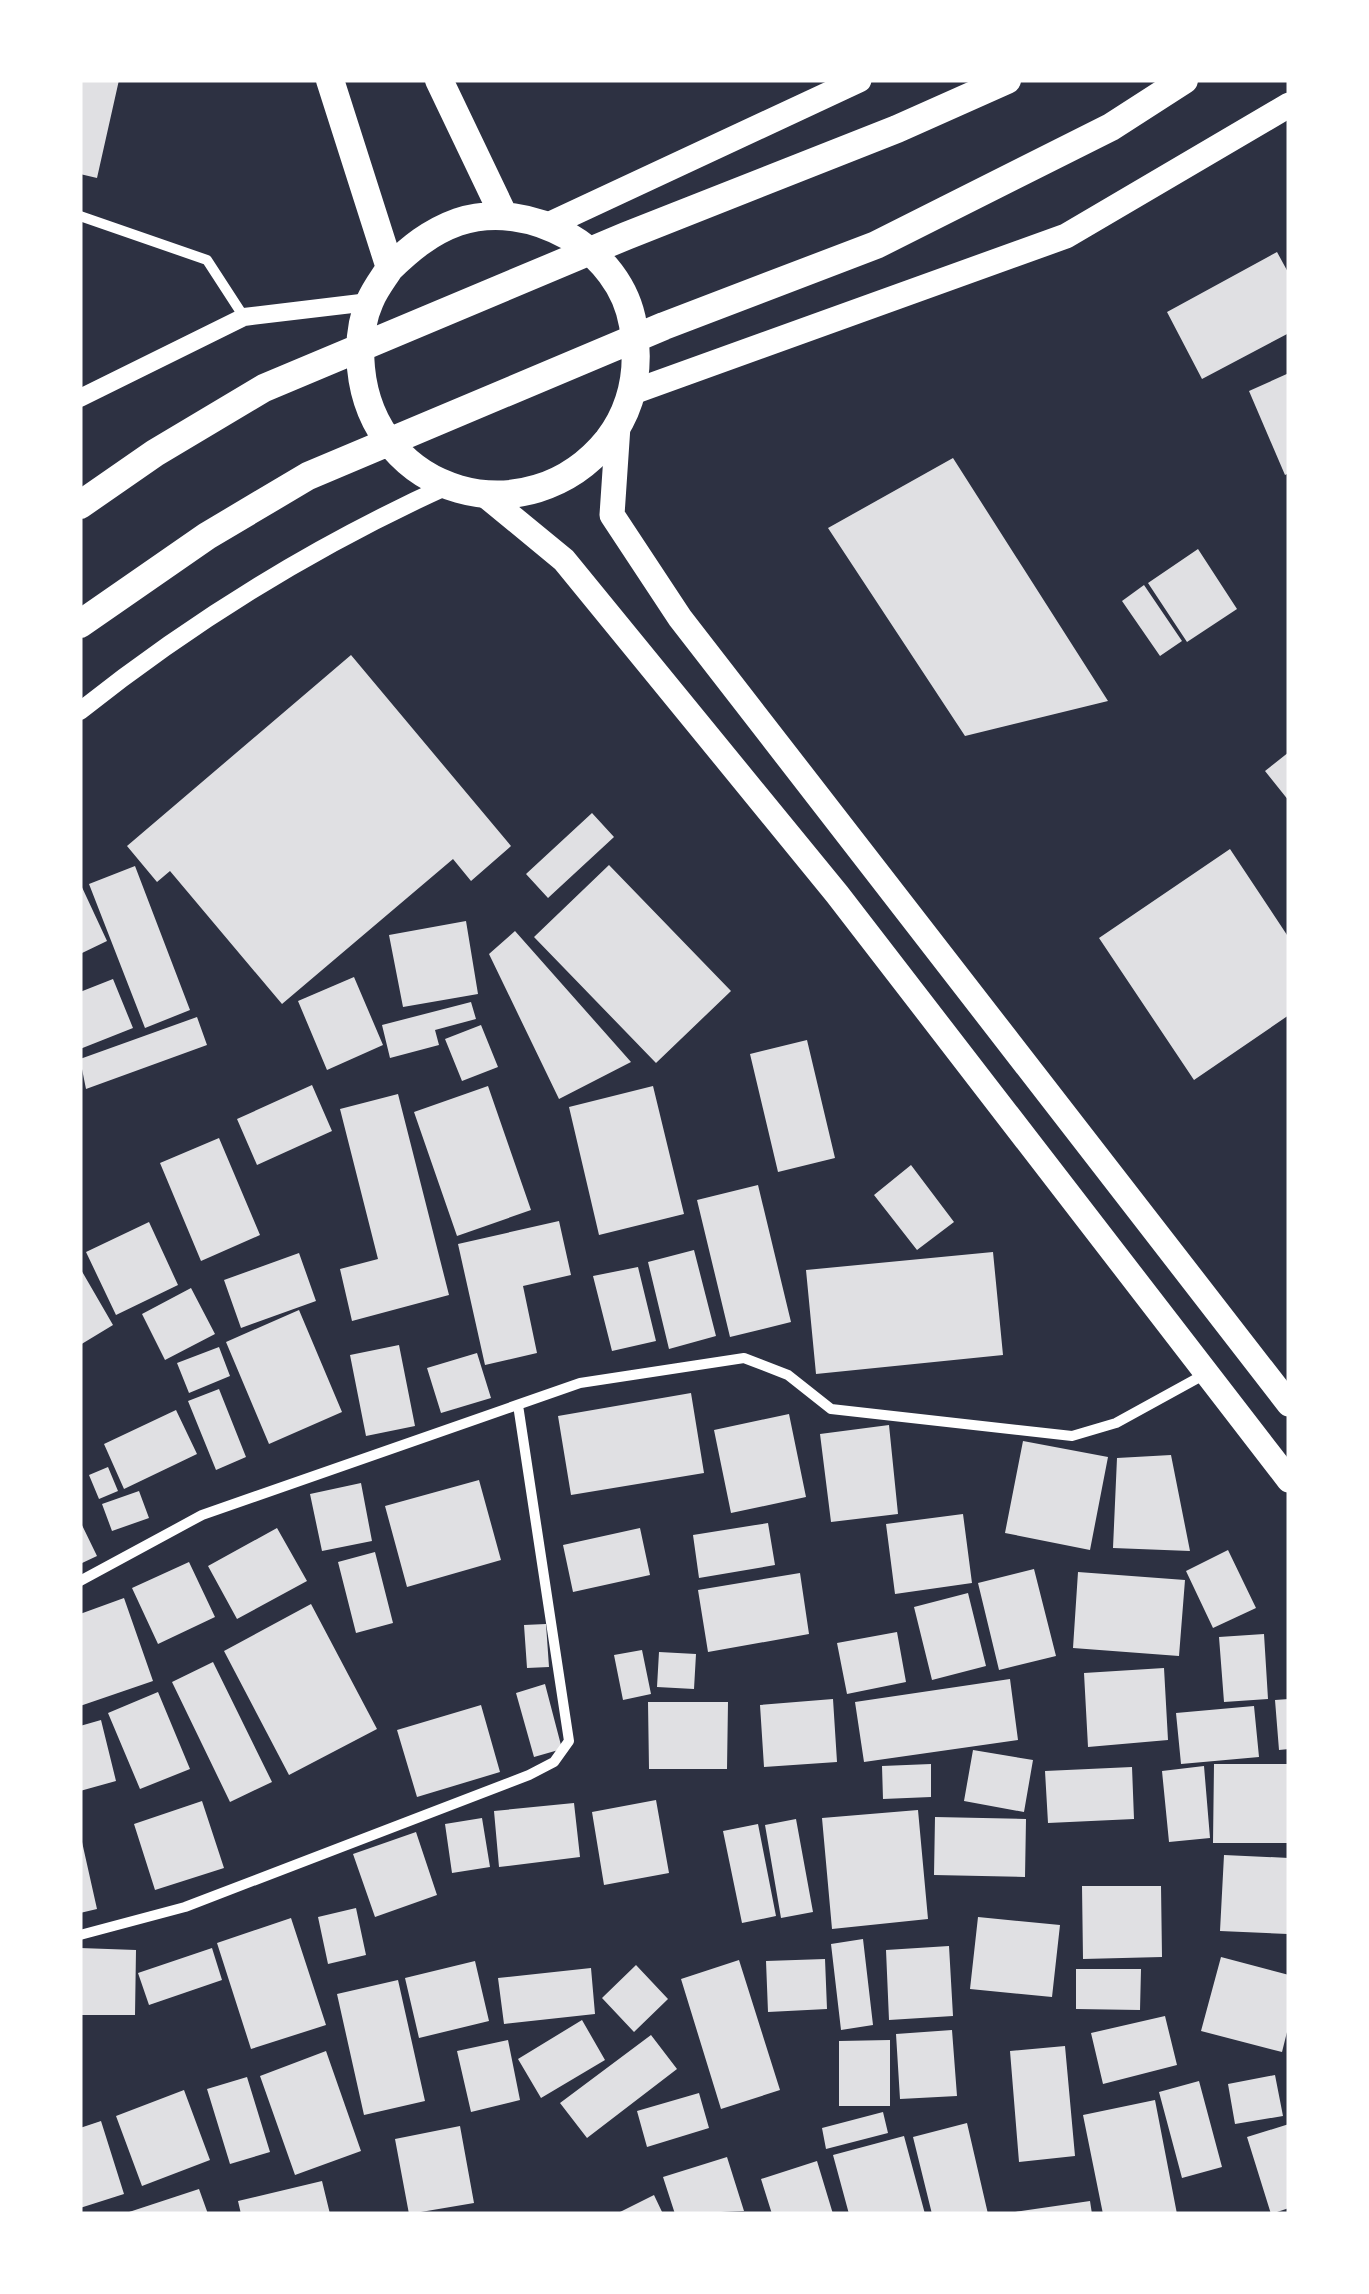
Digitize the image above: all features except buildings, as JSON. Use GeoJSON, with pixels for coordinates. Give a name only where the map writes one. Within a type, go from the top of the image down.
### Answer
{"type":"FeatureCollection","features":[{"type":"Feature","properties":{"kind":"highway"},"geometry":{"type":"LineString","coordinates":[[330,80],[390,268]]}},
{"type":"Feature","properties":{"kind":"highway"},"geometry":{"type":"LineString","coordinates":[[438,80],[504,216]]}},
{"type":"Feature","properties":{"kind":"highway"},"geometry":{"type":"LineString","coordinates":[[80,505],[155,453],[264,388],[626,236],[897,129],[1007,80]]}},
{"type":"Feature","properties":{"kind":"highway"},"geometry":{"type":"LineString","coordinates":[[80,624],[207,536],[308,476],[664,326],[876,245],[1111,127],[1184,80]]}},
{"type":"Feature","properties":{"kind":"highway"},"geometry":{"type":"LineString","coordinates":[[504,216],[548,225],[589,249],[619,286],[633,320],[637,356],[633,392],[618,426],[593,458],[562,480],[524,494],[485,495],[447,486],[414,468],[382,434],[363,392],[359,347],[369,302],[390,268],[421,239],[460,221],[504,216]]}},
{"type":"Feature","properties":{"kind":"main road"},"geometry":{"type":"LineString","coordinates":[[548,225],[859,80]]}},
{"type":"Feature","properties":{"kind":"main road"},"geometry":{"type":"LineString","coordinates":[[633,392],[1066,236],[1289,105]]}},
{"type":"Feature","properties":{"kind":"main road"},"geometry":{"type":"LineString","coordinates":[[618,426],[612,515],[649,574],[1289,1404]]}},
{"type":"Feature","properties":{"kind":"main road"},"geometry":{"type":"LineString","coordinates":[[485,495],[564,560],[836,894],[1289,1480]]}},
{"type":"Feature","properties":{"kind":"street"},"geometry":{"type":"LineString","coordinates":[[80,216],[207,260],[244,318]]}},
{"type":"Feature","properties":{"kind":"street"},"geometry":{"type":"LineString","coordinates":[[80,398],[244,318],[369,302]]}},
{"type":"Feature","properties":{"kind":"street"},"geometry":{"type":"LineString","coordinates":[[80,711],[147,657],[366,523],[447,486]]}},
{"type":"Feature","properties":{"kind":"street"},"geometry":{"type":"LineString","coordinates":[[80,1581],[202,1515],[580,1383],[744,1358],[788,1375],[831,1409],[1072,1436],[1116,1423],[1207,1373]]}},
{"type":"Feature","properties":{"kind":"street"},"geometry":{"type":"LineString","coordinates":[[80,1935],[185,1907],[529,1776],[554,1762],[569,1741],[518,1404]]}}]}
